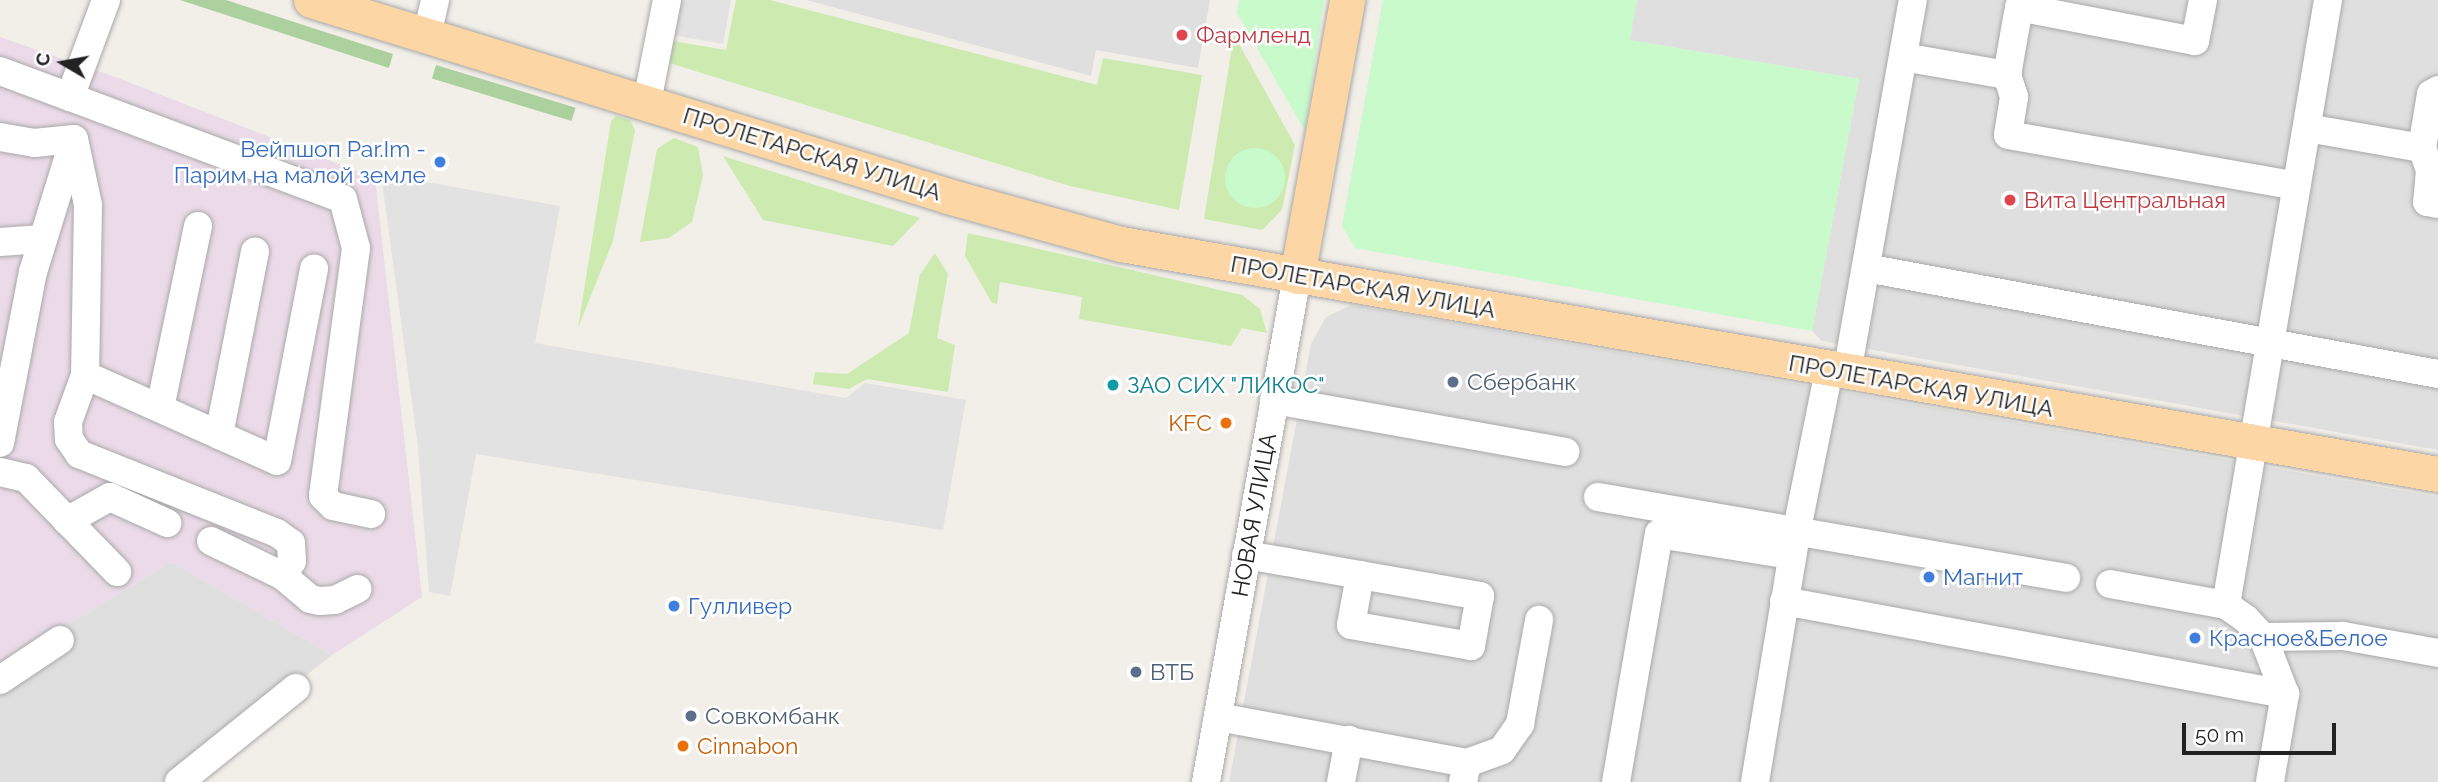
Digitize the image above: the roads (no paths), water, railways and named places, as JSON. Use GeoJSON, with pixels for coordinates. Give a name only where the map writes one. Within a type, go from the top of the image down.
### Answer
{"type":"FeatureCollection","features":[{"type":"Feature","properties":{"kind":"main road","name":"ПРОЛЕТАРСКАЯ УЛИЦА"},"geometry":{"type":"LineString","coordinates":[[311,0],[947,196],[1121,244],[2438,474]]}},
{"type":"Feature","properties":{"kind":"main road","name":"НОВАЯ УЛИЦА"},"geometry":{"type":"LineString","coordinates":[[1297,276],[1347,0]]}},
{"type":"Feature","properties":{"kind":"street"},"geometry":{"type":"LineString","coordinates":[[0,443],[33,272],[74,139],[77,100],[106,0]]}},
{"type":"Feature","properties":{"kind":"street"},"geometry":{"type":"LineString","coordinates":[[427,35],[435,0]]}},
{"type":"Feature","properties":{"kind":"street"},"geometry":{"type":"LineString","coordinates":[[647,102],[667,0]]}},
{"type":"Feature","properties":{"kind":"street"},"geometry":{"type":"LineString","coordinates":[[1755,782],[1794,542],[1866,268],[1913,0]]}},
{"type":"Feature","properties":{"kind":"street"},"geometry":{"type":"LineString","coordinates":[[2203,0],[2195,41],[2019,7],[2007,75],[2014,97],[2008,135],[2297,186]]}},
{"type":"Feature","properties":{"kind":"street"},"geometry":{"type":"LineString","coordinates":[[2226,605],[2328,0]]}},
{"type":"Feature","properties":{"kind":"street"},"geometry":{"type":"LineString","coordinates":[[1903,57],[2007,75]]}},
{"type":"Feature","properties":{"kind":"street"},"geometry":{"type":"LineString","coordinates":[[0,71],[342,199],[356,248],[323,496],[333,506],[371,514]]}},
{"type":"Feature","properties":{"kind":"street"},"geometry":{"type":"LineString","coordinates":[[2438,89],[2431,94],[2422,148],[2430,170],[2427,202],[2438,204]]}},
{"type":"Feature","properties":{"kind":"street"},"geometry":{"type":"LineString","coordinates":[[2307,128],[2422,148]]}},
{"type":"Feature","properties":{"kind":"street"},"geometry":{"type":"LineString","coordinates":[[0,136],[34,143],[74,139]]}},
{"type":"Feature","properties":{"kind":"street"},"geometry":{"type":"LineString","coordinates":[[74,139],[88,205],[85,374],[68,422],[69,439],[79,454],[277,533],[291,543],[292,561],[283,576]]}},
{"type":"Feature","properties":{"kind":"street"},"geometry":{"type":"LineString","coordinates":[[160,408],[198,226]]}},
{"type":"Feature","properties":{"kind":"street"},"geometry":{"type":"LineString","coordinates":[[0,242],[43,239]]}},
{"type":"Feature","properties":{"kind":"street"},"geometry":{"type":"LineString","coordinates":[[219,435],[256,251]]}},
{"type":"Feature","properties":{"kind":"street"},"geometry":{"type":"LineString","coordinates":[[1866,268],[2438,374]]}},
{"type":"Feature","properties":{"kind":"street"},"geometry":{"type":"LineString","coordinates":[[85,374],[277,461],[314,270]]}},
{"type":"Feature","properties":{"kind":"street","name":"НОВАЯ УЛИЦА"},"geometry":{"type":"LineString","coordinates":[[1206,782],[1297,276]]}},
{"type":"Feature","properties":{"kind":"street"},"geometry":{"type":"LineString","coordinates":[[1274,400],[1565,452]]}},
{"type":"Feature","properties":{"kind":"street"},"geometry":{"type":"LineString","coordinates":[[0,472],[26,478],[117,572]]}},
{"type":"Feature","properties":{"kind":"street"},"geometry":{"type":"LineString","coordinates":[[67,521],[110,497],[167,523]]}},
{"type":"Feature","properties":{"kind":"street"},"geometry":{"type":"LineString","coordinates":[[1598,497],[1794,542]]}},
{"type":"Feature","properties":{"kind":"street"},"geometry":{"type":"LineString","coordinates":[[1616,782],[1659,534],[1794,542],[2066,578]]}},
{"type":"Feature","properties":{"kind":"street"},"geometry":{"type":"LineString","coordinates":[[211,541],[283,576],[310,599],[335,600],[358,589]]}},
{"type":"Feature","properties":{"kind":"street"},"geometry":{"type":"LineString","coordinates":[[1246,555],[1360,575]]}},
{"type":"Feature","properties":{"kind":"street"},"geometry":{"type":"LineString","coordinates":[[2110,584],[2226,605],[2246,619],[2263,637],[2285,694],[2270,782]]}},
{"type":"Feature","properties":{"kind":"street"},"geometry":{"type":"LineString","coordinates":[[1784,601],[2285,694]]}},
{"type":"Feature","properties":{"kind":"street"},"geometry":{"type":"LineString","coordinates":[[1218,717],[1349,740],[1465,772],[1502,750],[1520,724],[1539,620]]}},
{"type":"Feature","properties":{"kind":"street"},"geometry":{"type":"LineString","coordinates":[[2263,637],[2343,636],[2438,653]]}},
{"type":"Feature","properties":{"kind":"street"},"geometry":{"type":"LineString","coordinates":[[0,680],[60,640]]}},
{"type":"Feature","properties":{"kind":"street"},"geometry":{"type":"LineString","coordinates":[[179,782],[296,688]]}},
{"type":"Feature","properties":{"kind":"street"},"geometry":{"type":"LineString","coordinates":[[1340,782],[1349,740]]}},
{"type":"Feature","properties":{"kind":"place","name":"Фармленд"},"geometry":{"type":"Point","coordinates":[1182,35]}},
{"type":"Feature","properties":{"kind":"place","name":"Вейпшоп Par.Im - Парим на малой земле"},"geometry":{"type":"Point","coordinates":[440,162]}},
{"type":"Feature","properties":{"kind":"place","name":"Вита Центральная"},"geometry":{"type":"Point","coordinates":[2010,200]}},
{"type":"Feature","properties":{"kind":"place","name":"Сбербанк"},"geometry":{"type":"Point","coordinates":[1453,382]}},
{"type":"Feature","properties":{"kind":"place","name":"ЗАО СИХ \"ЛИКОС\""},"geometry":{"type":"Point","coordinates":[1113,385]}},
{"type":"Feature","properties":{"kind":"place","name":"KFC"},"geometry":{"type":"Point","coordinates":[1226,423]}},
{"type":"Feature","properties":{"kind":"place","name":"Магнит"},"geometry":{"type":"Point","coordinates":[1929,577]}},
{"type":"Feature","properties":{"kind":"place","name":"Гулливер"},"geometry":{"type":"Point","coordinates":[674,606]}},
{"type":"Feature","properties":{"kind":"place","name":"Красное&Белое"},"geometry":{"type":"Point","coordinates":[2195,638]}},
{"type":"Feature","properties":{"kind":"place","name":"ВТБ"},"geometry":{"type":"Point","coordinates":[1136,672]}},
{"type":"Feature","properties":{"kind":"place","name":"Совкомбанк"},"geometry":{"type":"Point","coordinates":[691,716]}},
{"type":"Feature","properties":{"kind":"place","name":"Cinnabon"},"geometry":{"type":"Point","coordinates":[683,746]}}]}
